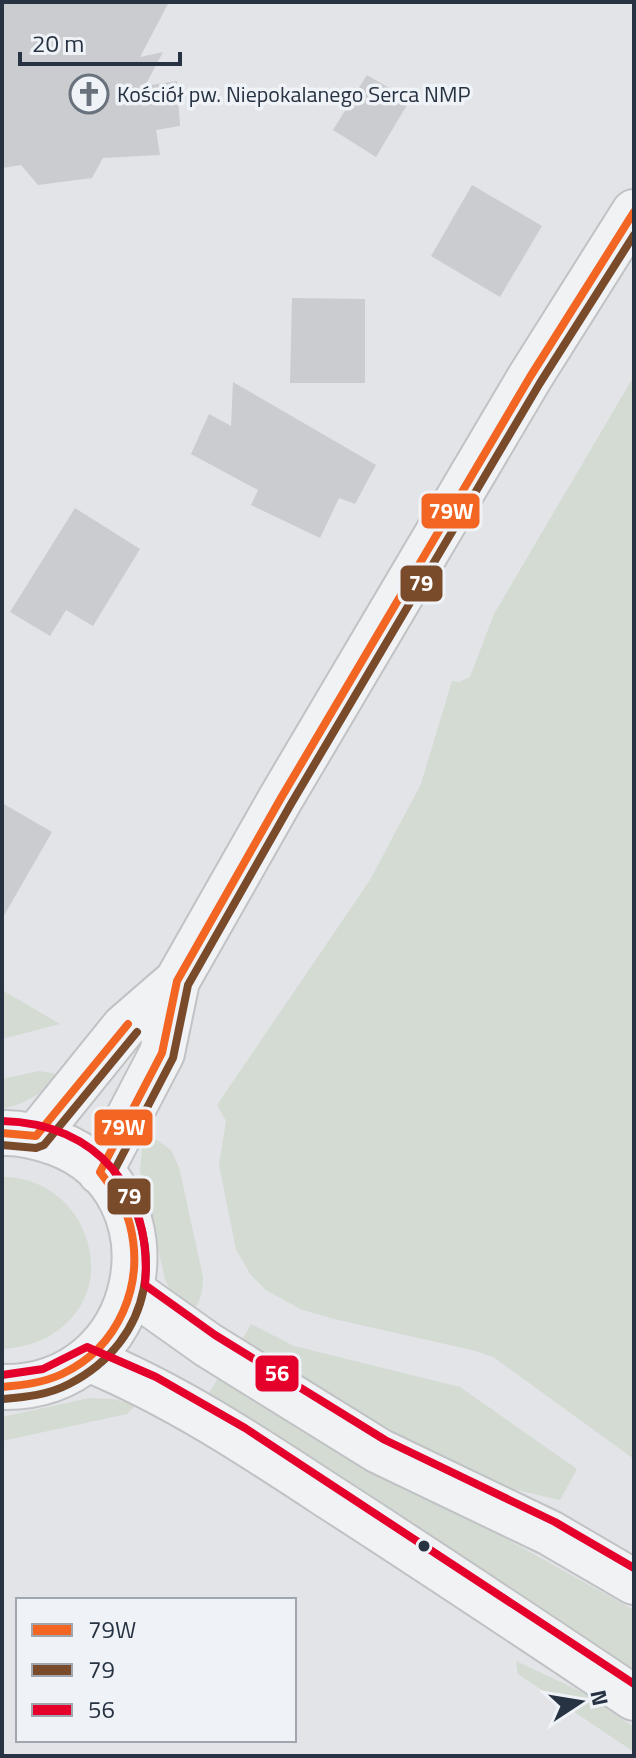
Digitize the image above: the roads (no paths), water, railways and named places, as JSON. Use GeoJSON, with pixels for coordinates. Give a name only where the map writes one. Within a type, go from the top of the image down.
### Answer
{"type":"FeatureCollection","features":[{"type":"Feature","properties":{"kind":"street"},"geometry":{"type":"LineString","coordinates":[[100,1172],[162,1053],[177,981],[281,798],[530,377],[634,212]]}},
{"type":"Feature","properties":{"kind":"street"},"geometry":{"type":"LineString","coordinates":[[2,1387],[49,1381],[88,1359],[107,1340],[122,1316],[132,1291],[135,1259],[131,1227],[119,1198],[100,1172],[71,1149],[19,1135],[124,1027],[177,981]]}},
{"type":"Feature","properties":{"kind":"street"},"geometry":{"type":"LineString","coordinates":[[132,1291],[208,1345],[379,1451],[550,1533],[634,1582]]}},
{"type":"Feature","properties":{"kind":"street"},"geometry":{"type":"LineString","coordinates":[[88,1359],[131,1377],[232,1434],[417,1552],[634,1698]]}},
{"type":"Feature","properties":{"kind":"place","name":"Kościół pw. Niepokalanego Serca NMP"},"geometry":{"type":"Point","coordinates":[89,94]}}]}
